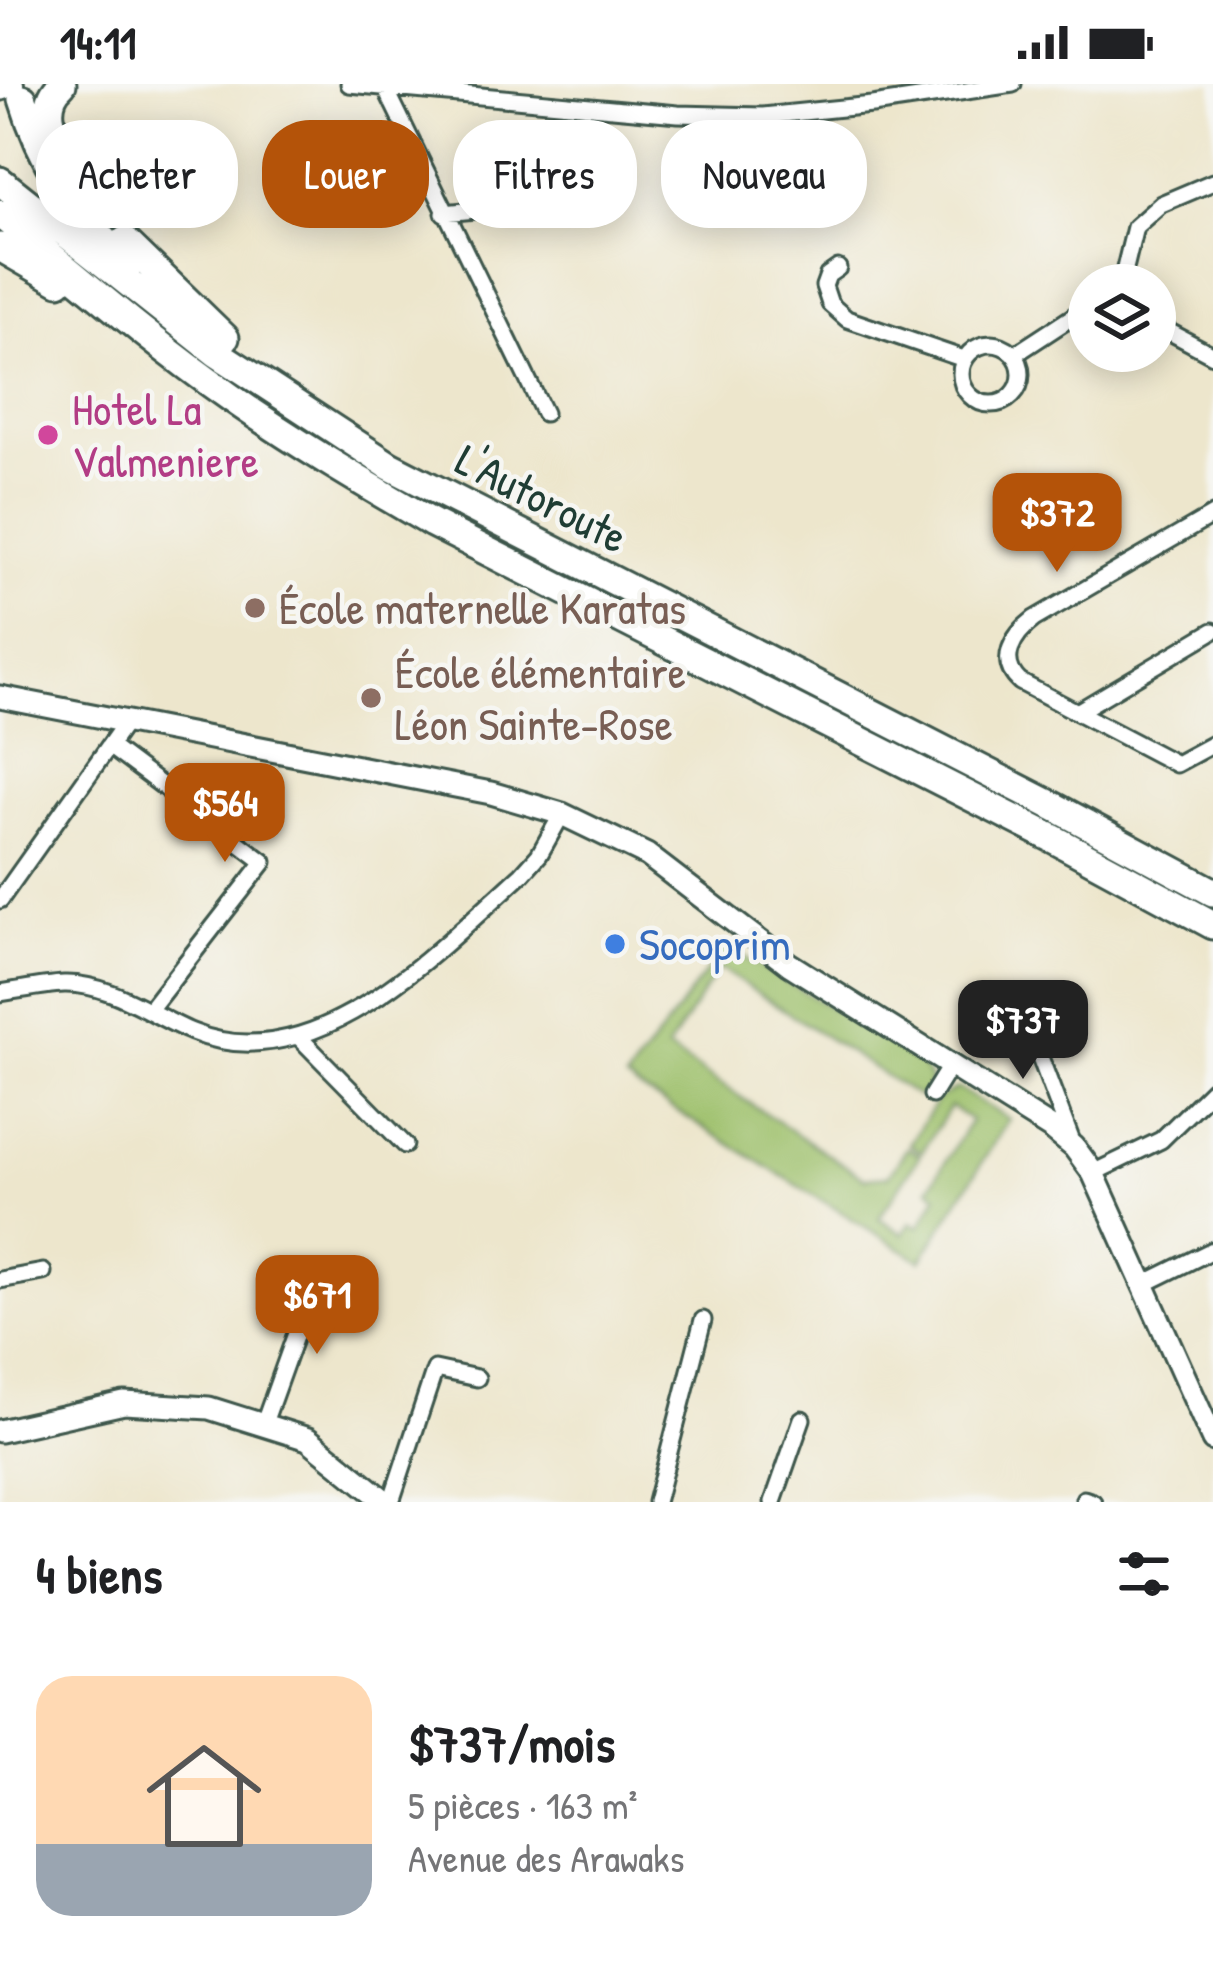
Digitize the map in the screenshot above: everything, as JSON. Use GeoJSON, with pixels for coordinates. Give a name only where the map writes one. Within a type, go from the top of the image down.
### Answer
{"type":"FeatureCollection","features":[{"type":"Feature","properties":{"kind":"highway"},"geometry":{"type":"LineString","coordinates":[[62,84],[50,102],[56,137],[91,199],[123,239],[225,338]]}},
{"type":"Feature","properties":{"kind":"highway"},"geometry":{"type":"LineString","coordinates":[[12,91],[51,167],[87,221],[134,269],[389,466]]}},
{"type":"Feature","properties":{"kind":"highway","name":"L'Autoroute"},"geometry":{"type":"LineString","coordinates":[[0,181],[217,353],[389,466],[1213,892]]}},
{"type":"Feature","properties":{"kind":"highway","name":"L'Autoroute"},"geometry":{"type":"LineString","coordinates":[[0,214],[250,410],[433,523],[1213,925]]}},
{"type":"Feature","properties":{"kind":"highway"},"geometry":{"type":"LineString","coordinates":[[0,247],[172,353]]}},
{"type":"Feature","properties":{"kind":"street"},"geometry":{"type":"LineString","coordinates":[[349,84],[678,114],[764,116],[1012,84]]}},
{"type":"Feature","properties":{"kind":"street"},"geometry":{"type":"LineString","coordinates":[[385,87],[544,413]]}},
{"type":"Feature","properties":{"kind":"street"},"geometry":{"type":"LineString","coordinates":[[1126,264],[1135,226],[1161,204],[1213,182]]}},
{"type":"Feature","properties":{"kind":"street"},"geometry":{"type":"LineString","coordinates":[[444,213],[453,212]]}},
{"type":"Feature","properties":{"kind":"street"},"geometry":{"type":"LineString","coordinates":[[838,268],[828,274],[824,286],[838,314],[886,336],[964,359]]}},
{"type":"Feature","properties":{"kind":"street"},"geometry":{"type":"LineString","coordinates":[[1014,355],[1068,320]]}},
{"type":"Feature","properties":{"kind":"street"},"geometry":{"type":"LineString","coordinates":[[1176,335],[1213,355]]}},
{"type":"Feature","properties":{"kind":"street"},"geometry":{"type":"LineString","coordinates":[[998,344],[1014,355],[1021,374],[1008,399],[988,404],[964,388],[964,359],[978,346],[998,344]]}},
{"type":"Feature","properties":{"kind":"street"},"geometry":{"type":"LineString","coordinates":[[1213,514],[1022,628],[1009,651],[1011,674],[1176,764],[1213,744]]}},
{"type":"Feature","properties":{"kind":"street"},"geometry":{"type":"LineString","coordinates":[[1077,712],[1213,631]]}},
{"type":"Feature","properties":{"kind":"street"},"geometry":{"type":"LineString","coordinates":[[0,697],[491,793],[562,814],[646,855],[789,964],[1074,1147],[1093,1173],[1213,1440]]}},
{"type":"Feature","properties":{"kind":"street"},"geometry":{"type":"LineString","coordinates":[[0,901],[126,722]]}},
{"type":"Feature","properties":{"kind":"street"},"geometry":{"type":"LineString","coordinates":[[109,746],[264,862],[149,1010]]}},
{"type":"Feature","properties":{"kind":"street"},"geometry":{"type":"LineString","coordinates":[[0,993],[66,984],[95,988],[223,1041],[298,1036],[353,1015],[470,920],[539,855],[562,814]]}},
{"type":"Feature","properties":{"kind":"street"},"geometry":{"type":"LineString","coordinates":[[1018,999],[1074,1147]]}},
{"type":"Feature","properties":{"kind":"street"},"geometry":{"type":"LineString","coordinates":[[298,1036],[405,1145]]}},
{"type":"Feature","properties":{"kind":"street"},"geometry":{"type":"LineString","coordinates":[[932,1095],[950,1066]]}},
{"type":"Feature","properties":{"kind":"street"},"geometry":{"type":"LineString","coordinates":[[1093,1173],[1174,1131],[1213,1089]]}},
{"type":"Feature","properties":{"kind":"street"},"geometry":{"type":"LineString","coordinates":[[1144,1284],[1213,1250]]}},
{"type":"Feature","properties":{"kind":"street"},"geometry":{"type":"LineString","coordinates":[[0,1280],[43,1272]]}},
{"type":"Feature","properties":{"kind":"street"},"geometry":{"type":"LineString","coordinates":[[264,1423],[318,1272]]}},
{"type":"Feature","properties":{"kind":"street"},"geometry":{"type":"LineString","coordinates":[[656,1502],[704,1320]]}},
{"type":"Feature","properties":{"kind":"street"},"geometry":{"type":"LineString","coordinates":[[0,1431],[124,1403],[208,1408],[308,1439],[388,1502],[435,1369],[477,1378]]}},
{"type":"Feature","properties":{"kind":"street"},"geometry":{"type":"LineString","coordinates":[[773,1502],[802,1419]]}},
{"type":"Feature","properties":{"kind":"green space"},"geometry":{"type":"Polygon","coordinates":[[[725,946],[920,1060],[930,1079],[927,1092],[917,1096],[719,968],[667,1049],[864,1178],[888,1176],[907,1148],[920,1155],[879,1218],[903,1234],[911,1222],[919,1227],[938,1195],[929,1188],[971,1120],[950,1106],[922,1152],[909,1144],[938,1099],[957,1088],[1009,1119],[921,1261],[626,1080],[725,946]]]}},
{"type":"Feature","properties":{"kind":"place","name":"Hotel La Valmeniere"},"geometry":{"type":"Point","coordinates":[48,435]}},
{"type":"Feature","properties":{"kind":"place","name":"École maternelle Karatas"},"geometry":{"type":"Point","coordinates":[255,608]}},
{"type":"Feature","properties":{"kind":"place","name":"École élémentaire Léon Sainte-Rose"},"geometry":{"type":"Point","coordinates":[371,698]}},
{"type":"Feature","properties":{"kind":"place","name":"Socoprim"},"geometry":{"type":"Point","coordinates":[615,944]}}]}
